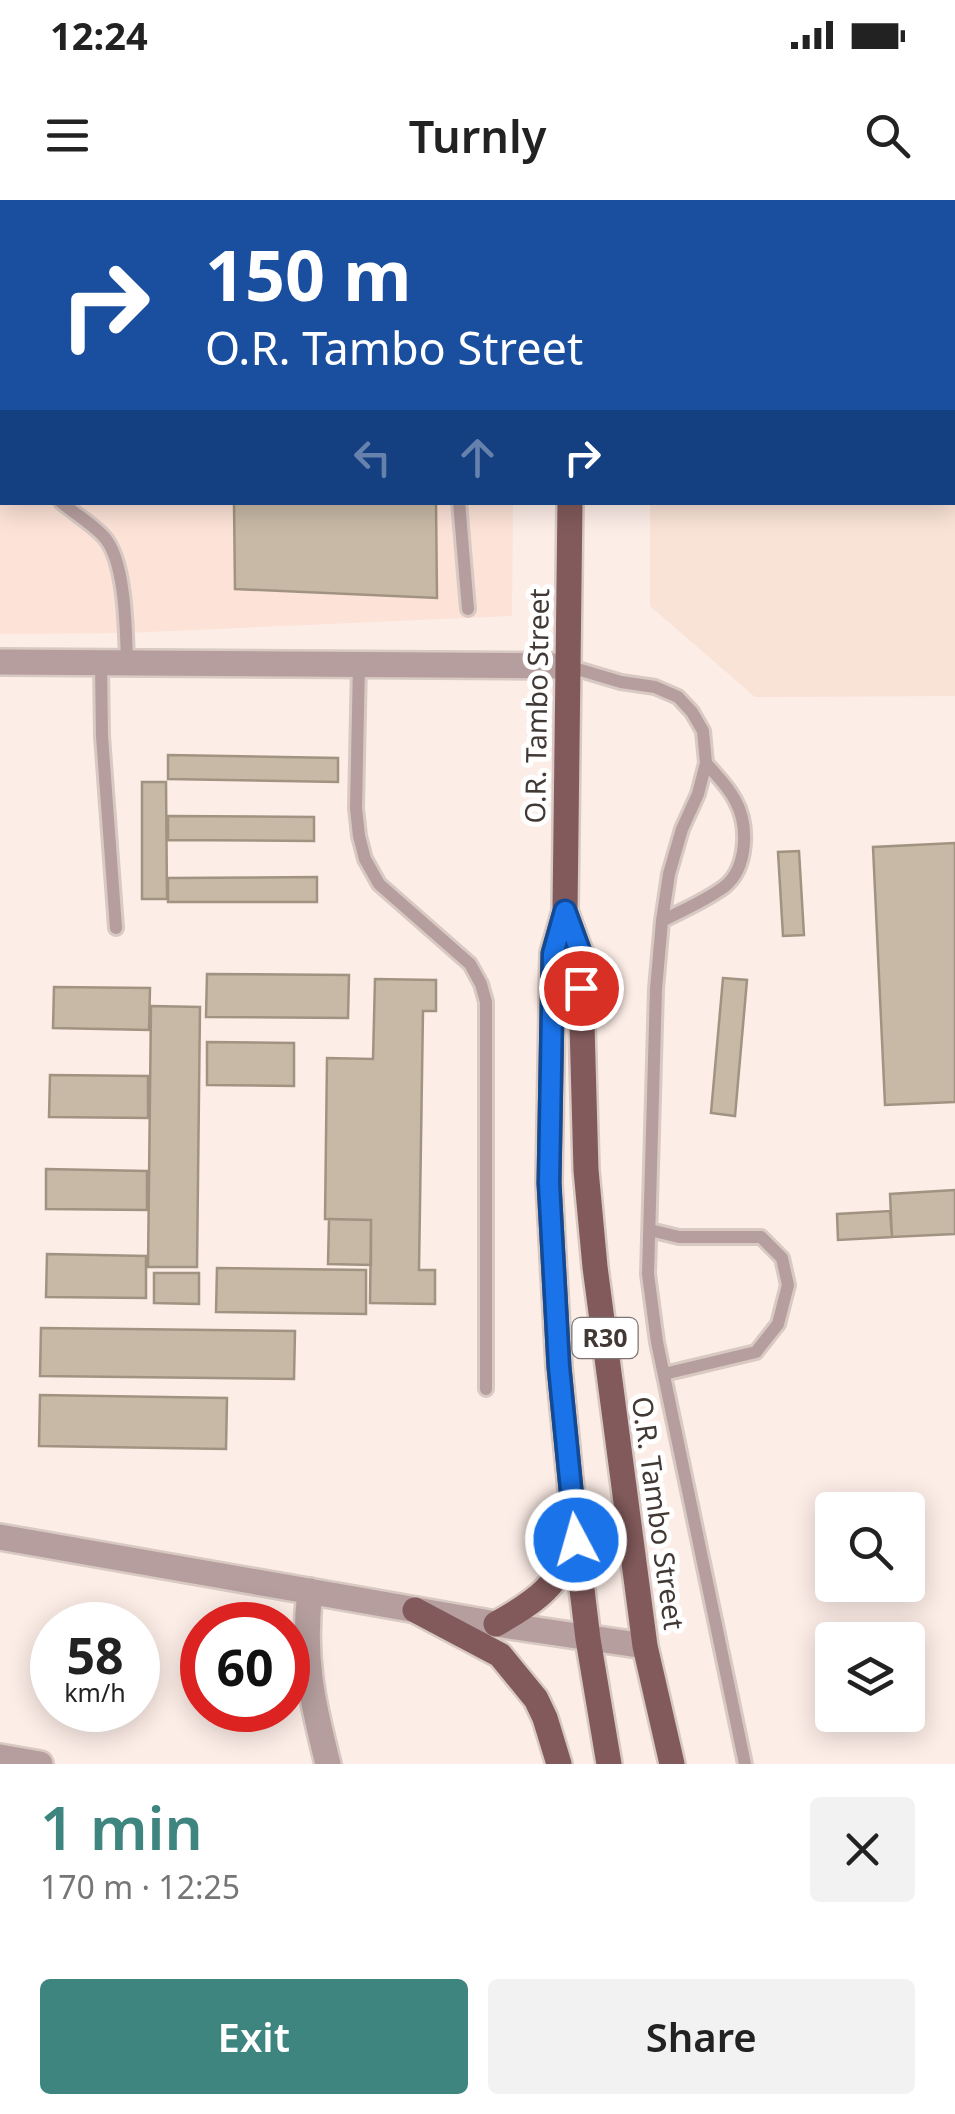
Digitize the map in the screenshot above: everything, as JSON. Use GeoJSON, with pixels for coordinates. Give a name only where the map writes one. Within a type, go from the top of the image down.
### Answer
{"type":"FeatureCollection","features":[{"type":"Feature","properties":{"kind":"main road","name":"O.R. Tambo Street"},"geometry":{"type":"LineString","coordinates":[[570,505],[565,911],[553,954],[549,1183],[559,1367],[576,1540],[609,1764]]}},
{"type":"Feature","properties":{"kind":"main road","name":"O.R. Tambo Street"},"geometry":{"type":"LineString","coordinates":[[565,911],[580,952],[588,1190],[598,1286],[645,1646],[672,1764]]}},
{"type":"Feature","properties":{"kind":"main road"},"geometry":{"type":"LineString","coordinates":[[496,1624],[543,1594],[567,1563],[576,1540]]}},
{"type":"Feature","properties":{"kind":"main road"},"geometry":{"type":"LineString","coordinates":[[414,1610],[500,1655],[536,1700],[559,1764]]}},
{"type":"Feature","properties":{"kind":"street"},"geometry":{"type":"LineString","coordinates":[[0,662],[567,666]]}},
{"type":"Feature","properties":{"kind":"street"},"geometry":{"type":"LineString","coordinates":[[0,1537],[496,1624],[645,1646]]}},
{"type":"Feature","properties":{"kind":"street"},"geometry":{"type":"LineString","coordinates":[[310,1591],[307,1660],[312,1700],[328,1764]]}},
{"type":"Feature","properties":{"kind":"street"},"geometry":{"type":"LineString","coordinates":[[0,1757],[40,1764]]}},
{"type":"Feature","properties":{"kind":"lane"},"geometry":{"type":"LineString","coordinates":[[65,505],[106,540],[116,561],[126,615],[127,664]]}},
{"type":"Feature","properties":{"kind":"lane"},"geometry":{"type":"LineString","coordinates":[[460,505],[468,610]]}},
{"type":"Feature","properties":{"kind":"lane"},"geometry":{"type":"LineString","coordinates":[[101,664],[102,736],[116,928]]}},
{"type":"Feature","properties":{"kind":"lane"},"geometry":{"type":"LineString","coordinates":[[359,664],[356,808],[365,859],[380,884],[470,964],[486,1002],[486,1389]]}},
{"type":"Feature","properties":{"kind":"lane"},"geometry":{"type":"LineString","coordinates":[[567,666],[621,682],[655,687],[678,697],[704,731],[706,763],[678,844],[662,921],[656,989],[648,1274],[664,1374],[745,1764]]}},
{"type":"Feature","properties":{"kind":"lane"},"geometry":{"type":"LineString","coordinates":[[662,921],[727,885],[739,867],[743,852],[742,820],[736,801],[706,763]]}},
{"type":"Feature","properties":{"kind":"lane"},"geometry":{"type":"LineString","coordinates":[[650,1230],[678,1237],[761,1237],[782,1258],[788,1286],[778,1324],[756,1352],[664,1374]]}},
{"type":"Feature","properties":{"kind":"shaded area"},"geometry":{"type":"Polygon","coordinates":[[[0,505],[513,505],[512,616],[126,633],[0,634],[0,505]]]}},
{"type":"Feature","properties":{"kind":"shaded area"},"geometry":{"type":"Polygon","coordinates":[[[650,505],[955,505],[955,696],[755,697],[650,606],[650,505]]]}},
{"type":"Feature","properties":{"kind":"building"},"geometry":{"type":"Polygon","coordinates":[[[234,505],[436,505],[437,598],[235,589],[234,505]]]}},
{"type":"Feature","properties":{"kind":"building"},"geometry":{"type":"Polygon","coordinates":[[[168,755],[338,758],[338,782],[168,779],[168,755]]]}},
{"type":"Feature","properties":{"kind":"building"},"geometry":{"type":"Polygon","coordinates":[[[142,782],[166,782],[167,899],[142,899],[142,782]]]}},
{"type":"Feature","properties":{"kind":"building"},"geometry":{"type":"Polygon","coordinates":[[[168,816],[314,817],[314,841],[168,840],[168,816]]]}},
{"type":"Feature","properties":{"kind":"building"},"geometry":{"type":"Polygon","coordinates":[[[955,843],[955,1102],[885,1105],[873,847],[955,843]]]}},
{"type":"Feature","properties":{"kind":"building"},"geometry":{"type":"Polygon","coordinates":[[[799,851],[804,935],[783,936],[778,852],[799,851]]]}},
{"type":"Feature","properties":{"kind":"building"},"geometry":{"type":"Polygon","coordinates":[[[317,877],[317,902],[168,902],[168,878],[317,877]]]}},
{"type":"Feature","properties":{"kind":"building"},"geometry":{"type":"Polygon","coordinates":[[[207,974],[349,975],[348,1018],[206,1017],[207,974]]]}},
{"type":"Feature","properties":{"kind":"building"},"geometry":{"type":"Polygon","coordinates":[[[723,978],[747,980],[735,1116],[711,1113],[723,978]]]}},
{"type":"Feature","properties":{"kind":"building"},"geometry":{"type":"Polygon","coordinates":[[[375,979],[436,980],[436,1011],[423,1011],[419,1270],[435,1270],[435,1304],[370,1303],[371,1220],[325,1219],[327,1058],[373,1059],[375,979]]]}},
{"type":"Feature","properties":{"kind":"building"},"geometry":{"type":"Polygon","coordinates":[[[54,987],[150,988],[149,1030],[53,1028],[54,987]]]}},
{"type":"Feature","properties":{"kind":"building"},"geometry":{"type":"Polygon","coordinates":[[[151,1006],[200,1007],[197,1267],[148,1267],[151,1006]]]}},
{"type":"Feature","properties":{"kind":"building"},"geometry":{"type":"Polygon","coordinates":[[[207,1042],[294,1043],[294,1086],[207,1085],[207,1042]]]}},
{"type":"Feature","properties":{"kind":"building"},"geometry":{"type":"Polygon","coordinates":[[[50,1075],[148,1076],[148,1118],[49,1117],[50,1075]]]}},
{"type":"Feature","properties":{"kind":"building"},"geometry":{"type":"Polygon","coordinates":[[[46,1169],[147,1171],[147,1210],[46,1209],[46,1169]]]}},
{"type":"Feature","properties":{"kind":"building"},"geometry":{"type":"Polygon","coordinates":[[[955,1190],[955,1234],[892,1237],[890,1194],[955,1190]]]}},
{"type":"Feature","properties":{"kind":"building"},"geometry":{"type":"Polygon","coordinates":[[[890,1211],[892,1237],[838,1240],[837,1214],[890,1211]]]}},
{"type":"Feature","properties":{"kind":"building"},"geometry":{"type":"Polygon","coordinates":[[[329,1219],[371,1220],[371,1265],[328,1264],[329,1219]]]}},
{"type":"Feature","properties":{"kind":"building"},"geometry":{"type":"Polygon","coordinates":[[[47,1254],[146,1256],[146,1298],[46,1297],[47,1254]]]}},
{"type":"Feature","properties":{"kind":"building"},"geometry":{"type":"Polygon","coordinates":[[[217,1268],[366,1270],[366,1314],[216,1312],[217,1268]]]}},
{"type":"Feature","properties":{"kind":"building"},"geometry":{"type":"Polygon","coordinates":[[[154,1273],[199,1273],[199,1304],[154,1303],[154,1273]]]}},
{"type":"Feature","properties":{"kind":"building"},"geometry":{"type":"Polygon","coordinates":[[[41,1328],[295,1331],[294,1379],[40,1376],[41,1328]]]}},
{"type":"Feature","properties":{"kind":"building"},"geometry":{"type":"Polygon","coordinates":[[[40,1395],[227,1398],[226,1449],[39,1446],[40,1395]]]}},
{"type":"Feature","properties":{"kind":"route"},"geometry":{"type":"LineString","coordinates":[[576,1540],[559,1367],[549,1183],[553,954],[565,911],[580,952],[581,988]]}}]}
